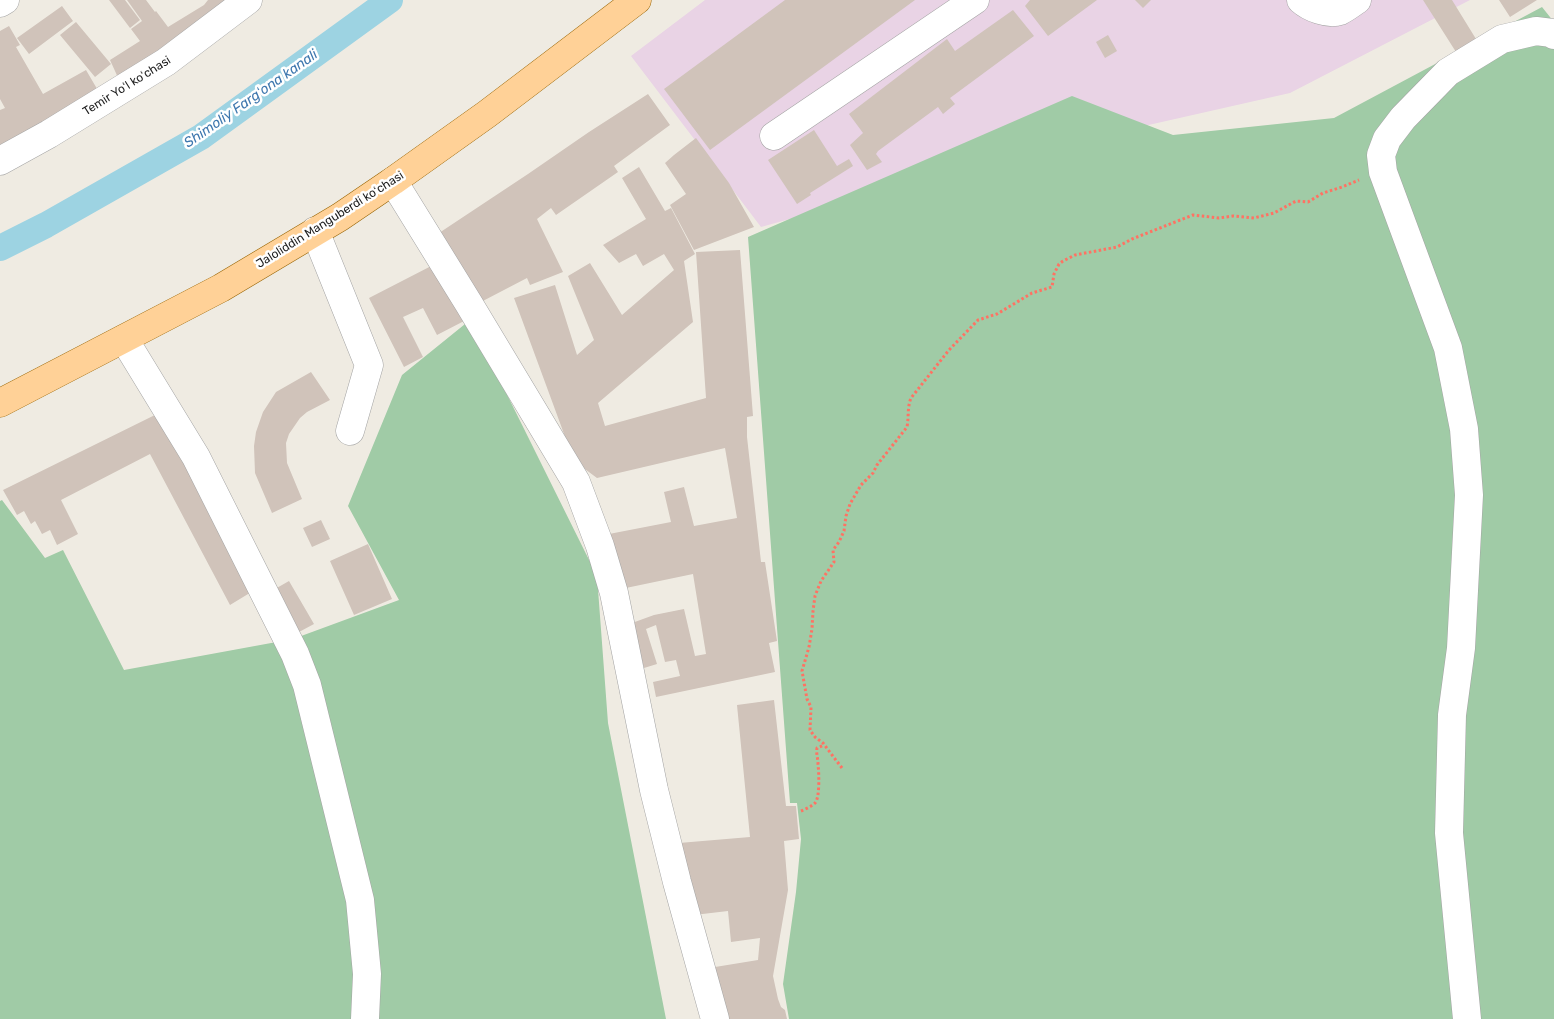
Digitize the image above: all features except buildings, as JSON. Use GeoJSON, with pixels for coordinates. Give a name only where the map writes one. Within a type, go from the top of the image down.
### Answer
{"type":"FeatureCollection","features":[{"type":"Feature","properties":{"kind":"main road","name":"Jaloliddin Manguberdi koʻchasi"},"geometry":{"type":"LineString","coordinates":[[0,403],[221,288],[340,217],[487,114],[637,0]]}},
{"type":"Feature","properties":{"kind":"street"},"geometry":{"type":"LineString","coordinates":[[0,3],[5,0]]}},
{"type":"Feature","properties":{"kind":"street","name":"Temir Yoʻl koʻchasi"},"geometry":{"type":"LineString","coordinates":[[0,161],[49,134],[166,62],[248,0]]}},
{"type":"Feature","properties":{"kind":"street"},"geometry":{"type":"LineString","coordinates":[[774,136],[975,0]]}},
{"type":"Feature","properties":{"kind":"street"},"geometry":{"type":"LineString","coordinates":[[1301,0],[1315,9],[1326,12],[1337,12],[1357,0]]}},
{"type":"Feature","properties":{"kind":"street"},"geometry":{"type":"LineString","coordinates":[[1467,1019],[1449,833],[1452,715],[1461,648],[1470,494],[1464,429],[1448,348],[1383,172],[1381,155],[1387,139],[1403,118],[1448,72],[1502,39],[1536,31],[1552,33],[1554,35]]}},
{"type":"Feature","properties":{"kind":"street"},"geometry":{"type":"LineString","coordinates":[[393,181],[576,482],[600,546],[614,593],[654,790],[715,1019]]}},
{"type":"Feature","properties":{"kind":"street"},"geometry":{"type":"LineString","coordinates":[[315,231],[369,365],[350,431]]}},
{"type":"Feature","properties":{"kind":"street"},"geometry":{"type":"LineString","coordinates":[[124,339],[196,457],[295,654],[307,685],[360,900],[367,974],[365,1019]]}},
{"type":"Feature","properties":{"kind":"path"},"geometry":{"type":"LineString","coordinates":[[842,768],[810,730],[810,707],[802,671],[808,656],[815,596],[821,581],[834,562],[833,550],[844,531],[850,504],[861,485],[873,473],[877,465],[907,427],[909,420],[908,404],[911,398],[949,350],[978,320],[997,314],[1032,292],[1052,287],[1054,274],[1059,264],[1075,255],[1117,248],[1132,239],[1193,215],[1219,218],[1233,216],[1254,218],[1274,213],[1296,201],[1308,202],[1323,193],[1342,188],[1383,172]]}},
{"type":"Feature","properties":{"kind":"path"},"geometry":{"type":"LineString","coordinates":[[802,811],[814,805],[817,801],[818,763],[816,751],[817,748],[824,745]]}},
{"type":"Feature","properties":{"kind":"shaded area"},"geometry":{"type":"Polygon","coordinates":[[[705,0],[1470,0],[1290,93],[1038,150],[761,227],[631,56],[705,0]]]}},
{"type":"Feature","properties":{"kind":"green space"},"geometry":{"type":"Polygon","coordinates":[[[1542,7],[1554,22],[1554,1019],[789,1019],[783,984],[796,892],[801,839],[797,803],[790,803],[748,237],[1072,96],[1173,135],[1334,118],[1542,7]]]}},
{"type":"Feature","properties":{"kind":"green space"},"geometry":{"type":"Polygon","coordinates":[[[470,320],[597,576],[608,723],[666,1019],[0,1019],[0,501],[2,500],[45,558],[63,550],[124,670],[293,639],[399,600],[348,506],[402,375],[470,320]]]}},
{"type":"Feature","properties":{"kind":"waterway","name":"Shimoliy Fargʻona kanali"},"geometry":{"type":"LineString","coordinates":[[0,248],[46,225],[201,137],[390,0]]}}]}
